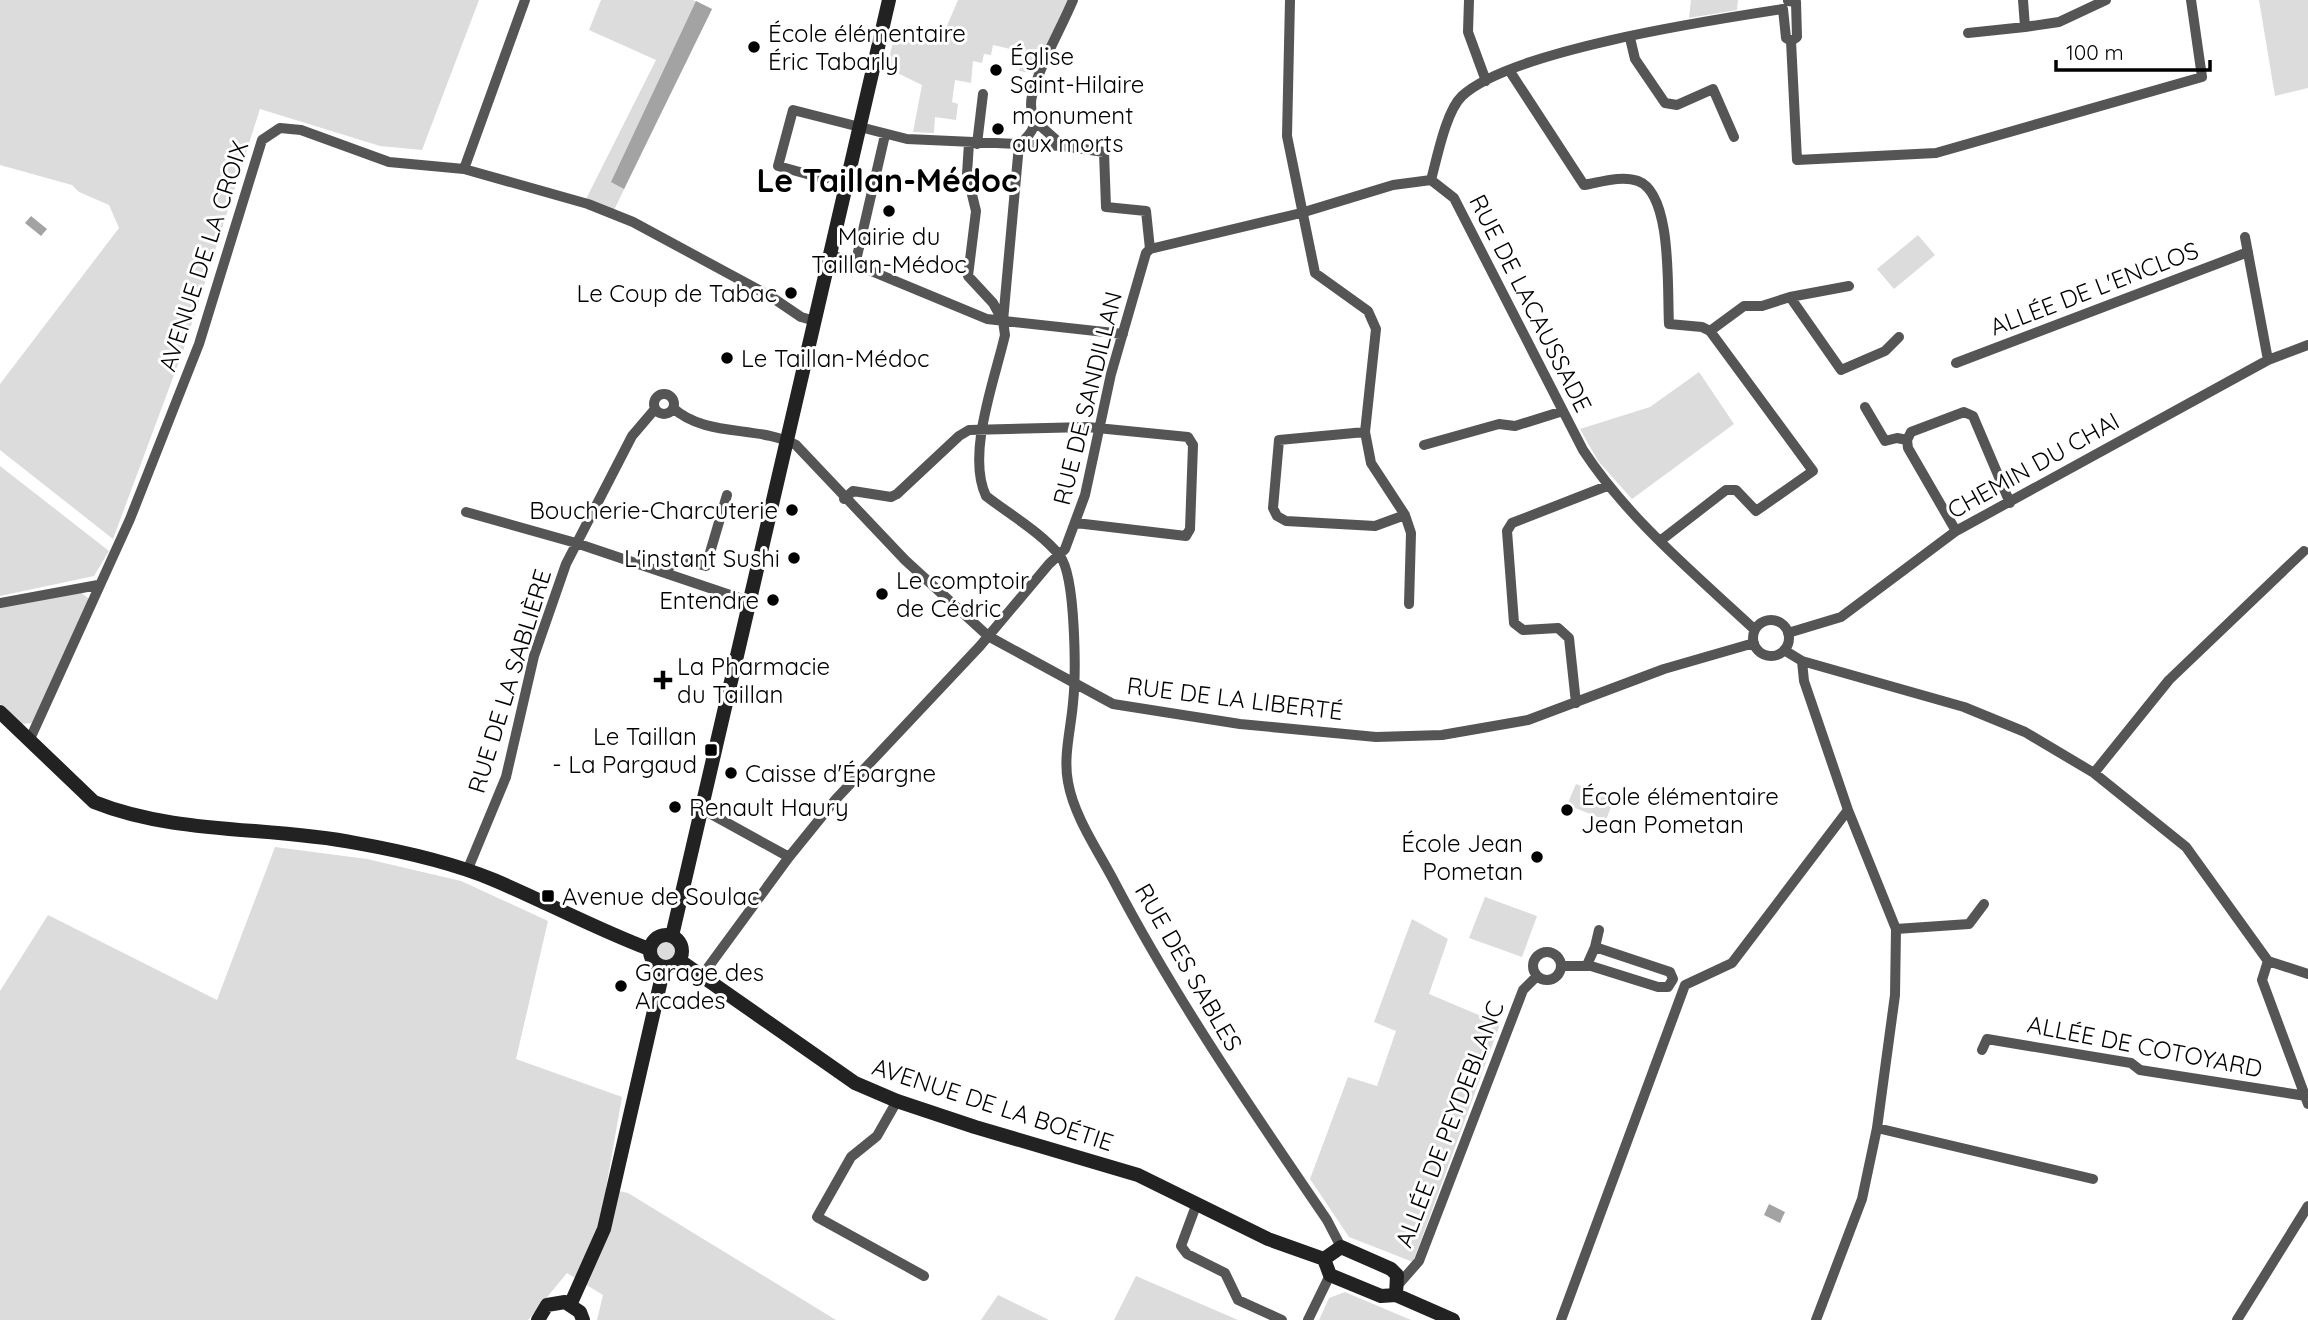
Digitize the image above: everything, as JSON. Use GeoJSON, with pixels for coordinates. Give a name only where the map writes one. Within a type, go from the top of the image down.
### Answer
{"type":"FeatureCollection","features":[{"type":"Feature","properties":{"kind":"main road"},"geometry":{"type":"LineString","coordinates":[[672,936],[889,0]]}},
{"type":"Feature","properties":{"kind":"main road"},"geometry":{"type":"LineString","coordinates":[[0,712],[94,802],[112,809],[168,821],[357,843],[467,871],[649,949]]}},
{"type":"Feature","properties":{"kind":"main road"},"geometry":{"type":"LineString","coordinates":[[664,967],[652,960],[649,949],[656,937],[672,936]]}},
{"type":"Feature","properties":{"kind":"main road"},"geometry":{"type":"LineString","coordinates":[[664,967],[679,960],[682,947],[672,936]]}},
{"type":"Feature","properties":{"kind":"main road","name":"AVENUE DE LA BOÉTIE"},"geometry":{"type":"LineString","coordinates":[[679,960],[855,1083],[897,1101],[1138,1175],[1268,1239],[1318,1258]]}},
{"type":"Feature","properties":{"kind":"main road"},"geometry":{"type":"LineString","coordinates":[[571,1303],[604,1229],[664,967]]}},
{"type":"Feature","properties":{"kind":"main road"},"geometry":{"type":"LineString","coordinates":[[1397,1290],[1397,1275],[1391,1269],[1341,1247],[1318,1258],[1329,1275],[1381,1296],[1397,1290],[1453,1320]]}},
{"type":"Feature","properties":{"kind":"main road"},"geometry":{"type":"LineString","coordinates":[[538,1320],[547,1306],[554,1302],[571,1303]]}},
{"type":"Feature","properties":{"kind":"main road"},"geometry":{"type":"LineString","coordinates":[[571,1303],[583,1320]]}},
{"type":"Feature","properties":{"kind":"street"},"geometry":{"type":"LineString","coordinates":[[464,169],[525,0]]}},
{"type":"Feature","properties":{"kind":"street"},"geometry":{"type":"LineString","coordinates":[[1063,146],[1036,122],[1031,99],[1073,0]]}},
{"type":"Feature","properties":{"kind":"street"},"geometry":{"type":"LineString","coordinates":[[1290,0],[1287,136],[1301,213],[1315,272],[1368,311],[1374,319],[1376,329],[1365,432],[1371,463],[1405,515],[1411,533],[1409,604]]}},
{"type":"Feature","properties":{"kind":"street"},"geometry":{"type":"LineString","coordinates":[[1469,0],[1468,32],[1486,81]]}},
{"type":"Feature","properties":{"kind":"street"},"geometry":{"type":"LineString","coordinates":[[2023,0],[2025,27]]}},
{"type":"Feature","properties":{"kind":"street"},"geometry":{"type":"LineString","coordinates":[[1968,33],[2059,22],[2106,0]]}},
{"type":"Feature","properties":{"kind":"street"},"geometry":{"type":"LineString","coordinates":[[825,179],[778,166],[793,110],[885,135],[973,143],[1063,146],[1104,152],[1106,207],[1146,211],[1150,249],[1301,213],[1393,185],[1431,180],[1452,109],[1460,97],[1509,70],[1630,38],[1786,3],[1786,38],[1791,41],[1797,160],[1936,153],[2202,78],[2191,0]]}},
{"type":"Feature","properties":{"kind":"street"},"geometry":{"type":"LineString","coordinates":[[1630,38],[1635,59],[1665,103],[1677,105],[1713,89],[1734,137]]}},
{"type":"Feature","properties":{"kind":"street"},"geometry":{"type":"LineString","coordinates":[[1509,70],[1584,185],[1629,178],[1642,182],[1662,210],[1668,324],[1702,327],[1710,331],[1813,471],[1756,511],[1736,490],[1726,490],[1660,541]]}},
{"type":"Feature","properties":{"kind":"street"},"geometry":{"type":"LineString","coordinates":[[984,94],[967,174],[976,211],[968,276],[993,303],[1003,321]]}},
{"type":"Feature","properties":{"kind":"street"},"geometry":{"type":"LineString","coordinates":[[1036,122],[1030,135],[1019,145],[1003,321],[1005,335],[983,430],[978,473],[986,496],[1058,554]]}},
{"type":"Feature","properties":{"kind":"street","name":"AVENUE DE LA CROIX"},"geometry":{"type":"LineString","coordinates":[[30,740],[97,585],[130,520],[199,344],[262,140],[279,128],[300,130],[389,162],[464,169],[575,200],[633,222],[770,296],[801,317],[815,321]]}},
{"type":"Feature","properties":{"kind":"street"},"geometry":{"type":"LineString","coordinates":[[855,265],[885,135]]}},
{"type":"Feature","properties":{"kind":"street","name":"RUE DE LACAUSSADE"},"geometry":{"type":"LineString","coordinates":[[1431,180],[1454,198],[1563,411],[1606,486],[1755,630]]}},
{"type":"Feature","properties":{"kind":"street"},"geometry":{"type":"LineString","coordinates":[[2245,237],[2268,360]]}},
{"type":"Feature","properties":{"kind":"street","name":"RUE DE SANDILLAN"},"geometry":{"type":"LineString","coordinates":[[701,977],[789,857],[836,799],[1065,549],[1076,523],[1123,334],[1146,253],[1150,249]]}},
{"type":"Feature","properties":{"kind":"street","name":"ALLÉE DE L'ENCLOS"},"geometry":{"type":"LineString","coordinates":[[1956,363],[2248,252]]}},
{"type":"Feature","properties":{"kind":"street"},"geometry":{"type":"LineString","coordinates":[[830,254],[959,310],[1003,321],[1123,334]]}},
{"type":"Feature","properties":{"kind":"street"},"geometry":{"type":"LineString","coordinates":[[1710,331],[1744,306],[1762,306],[1790,297],[1850,286]]}},
{"type":"Feature","properties":{"kind":"street"},"geometry":{"type":"LineString","coordinates":[[1790,297],[1841,370],[1885,351],[1899,337]]}},
{"type":"Feature","properties":{"kind":"street","name":"CHEMIN DU CHAI"},"geometry":{"type":"LineString","coordinates":[[1788,633],[1804,631],[1842,617],[1956,531],[2268,360],[2308,345]]}},
{"type":"Feature","properties":{"kind":"street"},"geometry":{"type":"LineString","coordinates":[[673,408],[664,414],[655,409],[654,400],[660,393],[670,395],[673,408],[696,421],[719,428],[788,440]]}},
{"type":"Feature","properties":{"kind":"street"},"geometry":{"type":"LineString","coordinates":[[1865,408],[1885,441],[1897,438],[1907,440]]}},
{"type":"Feature","properties":{"kind":"street","name":"RUE DE LA SABLIÈRE"},"geometry":{"type":"LineString","coordinates":[[467,871],[506,778],[534,656],[576,543],[632,436],[655,409]]}},
{"type":"Feature","properties":{"kind":"street"},"geometry":{"type":"LineString","coordinates":[[1424,445],[1499,424],[1515,426],[1563,411]]}},
{"type":"Feature","properties":{"kind":"street"},"geometry":{"type":"LineString","coordinates":[[1956,531],[1908,448],[1907,440],[1911,432],[1969,413],[1976,419],[2010,503]]}},
{"type":"Feature","properties":{"kind":"street"},"geometry":{"type":"LineString","coordinates":[[844,499],[853,491],[891,496],[897,494],[959,436],[969,430],[1099,428],[1188,438],[1194,451],[1190,529],[1186,536],[1076,523]]}},
{"type":"Feature","properties":{"kind":"street"},"geometry":{"type":"LineString","coordinates":[[1365,432],[1279,440],[1273,508],[1277,516],[1286,521],[1375,526],[1405,515]]}},
{"type":"Feature","properties":{"kind":"street","name":"RUE DE LA LIBERTÉ"},"geometry":{"type":"LineString","coordinates":[[788,440],[810,458],[844,499],[905,560],[988,636],[1074,685],[1114,704],[1240,723],[1376,737],[1441,735],[1528,719],[1664,669],[1754,643]]}},
{"type":"Feature","properties":{"kind":"street"},"geometry":{"type":"LineString","coordinates":[[1576,703],[1569,638],[1558,628],[1523,630],[1514,623],[1507,531],[1517,521],[1606,486]]}},
{"type":"Feature","properties":{"kind":"street"},"geometry":{"type":"LineString","coordinates":[[666,573],[675,558],[706,566],[727,495]]}},
{"type":"Feature","properties":{"kind":"street"},"geometry":{"type":"LineString","coordinates":[[466,512],[576,543],[751,602]]}},
{"type":"Feature","properties":{"kind":"street"},"geometry":{"type":"LineString","coordinates":[[2094,773],[2169,680],[2304,551]]}},
{"type":"Feature","properties":{"kind":"street","name":"RUE DES SABLES"},"geometry":{"type":"LineString","coordinates":[[1058,554],[1067,569],[1073,630],[1074,685],[1068,783],[1082,818],[1156,961],[1196,1027],[1326,1220],[1341,1247]]}},
{"type":"Feature","properties":{"kind":"street"},"geometry":{"type":"LineString","coordinates":[[0,603],[97,585]]}},
{"type":"Feature","properties":{"kind":"street"},"geometry":{"type":"LineString","coordinates":[[1784,650],[1788,633],[1782,623],[1773,620],[1760,624],[1755,630],[1754,643],[1765,654],[1784,650],[1802,662],[1964,707],[2025,732],[2094,773],[2186,847],[2268,961],[2308,974]]}},
{"type":"Feature","properties":{"kind":"street"},"geometry":{"type":"LineString","coordinates":[[1802,662],[1804,681],[1848,810],[1896,929],[1895,995],[1877,1128],[1862,1199],[1816,1320]]}},
{"type":"Feature","properties":{"kind":"street"},"geometry":{"type":"LineString","coordinates":[[702,809],[789,857]]}},
{"type":"Feature","properties":{"kind":"street"},"geometry":{"type":"LineString","coordinates":[[1561,1320],[1685,985],[1732,963],[1848,810]]}},
{"type":"Feature","properties":{"kind":"street"},"geometry":{"type":"LineString","coordinates":[[1896,929],[1969,924],[1984,904]]}},
{"type":"Feature","properties":{"kind":"street"},"geometry":{"type":"LineString","coordinates":[[1587,965],[1599,930]]}},
{"type":"Feature","properties":{"kind":"street","name":"ALLÉE DE PEYDEBLANC"},"geometry":{"type":"LineString","coordinates":[[1561,965],[1587,965],[1658,987],[1672,984],[1673,975],[1670,972],[1595,947]]}},
{"type":"Feature","properties":{"kind":"street","name":"ALLÉE DE PEYDEBLANC"},"geometry":{"type":"LineString","coordinates":[[1548,951],[1558,956],[1561,965],[1558,976],[1552,981],[1542,980],[1537,976],[1532,965],[1540,953],[1548,951]]}},
{"type":"Feature","properties":{"kind":"street"},"geometry":{"type":"LineString","coordinates":[[2268,961],[2262,980],[2307,1100]]}},
{"type":"Feature","properties":{"kind":"street","name":"ALLÉE DE PEYDEBLANC"},"geometry":{"type":"LineString","coordinates":[[1397,1290],[1419,1261],[1523,990],[1537,976]]}},
{"type":"Feature","properties":{"kind":"street","name":"ALLÉE DE COTOYARD"},"geometry":{"type":"LineString","coordinates":[[1982,1050],[1987,1039],[2131,1063],[2140,1070],[2307,1100]]}},
{"type":"Feature","properties":{"kind":"street"},"geometry":{"type":"LineString","coordinates":[[897,1101],[877,1136],[851,1157],[817,1217],[925,1276]]}},
{"type":"Feature","properties":{"kind":"street"},"geometry":{"type":"LineString","coordinates":[[1877,1128],[2092,1179]]}},
{"type":"Feature","properties":{"kind":"street"},"geometry":{"type":"LineString","coordinates":[[1197,1203],[1181,1246],[1187,1254],[1225,1273],[1238,1300],[1282,1320]]}},
{"type":"Feature","properties":{"kind":"street"},"geometry":{"type":"LineString","coordinates":[[2237,1320],[2308,1206]]}},
{"type":"Feature","properties":{"kind":"street"},"geometry":{"type":"LineString","coordinates":[[1308,1320],[1329,1275]]}},
{"type":"Feature","properties":{"kind":"shaded area"},"geometry":{"type":"Polygon","coordinates":[[[0,0],[479,0],[422,150],[380,146],[260,109],[184,348],[113,539],[0,450],[0,384],[119,228],[109,205],[79,192],[72,185],[0,165],[0,0]]]}},
{"type":"Feature","properties":{"kind":"shaded area"},"geometry":{"type":"Polygon","coordinates":[[[601,0],[693,0],[712,9],[614,210],[586,199],[656,60],[589,30],[601,0]]]}},
{"type":"Feature","properties":{"kind":"shaded area"},"geometry":{"type":"Polygon","coordinates":[[[958,0],[1071,0],[1037,74],[1019,71],[1023,52],[993,45],[991,55],[984,54],[982,63],[973,61],[971,83],[955,80],[952,102],[958,104],[956,120],[935,117],[934,133],[913,132],[922,85],[887,68],[894,37],[913,44],[914,39],[930,44],[934,39],[940,42],[958,0]]]}},
{"type":"Feature","properties":{"kind":"shaded area"},"geometry":{"type":"Polygon","coordinates":[[[1691,0],[1738,0],[1737,10],[1689,18],[1691,0]]]}},
{"type":"Feature","properties":{"kind":"shaded area"},"geometry":{"type":"Polygon","coordinates":[[[2259,0],[2308,0],[2308,88],[2275,96],[2259,0]]]}},
{"type":"Feature","properties":{"kind":"shaded area"},"geometry":{"type":"Polygon","coordinates":[[[696,1],[712,9],[624,189],[611,182],[696,1]]]}},
{"type":"Feature","properties":{"kind":"shaded area"},"geometry":{"type":"Polygon","coordinates":[[[31,216],[47,229],[41,236],[25,223],[31,216]]]}},
{"type":"Feature","properties":{"kind":"shaded area"},"geometry":{"type":"Polygon","coordinates":[[[1918,235],[1935,255],[1894,289],[1877,269],[1918,235]]]}},
{"type":"Feature","properties":{"kind":"shaded area"},"geometry":{"type":"Polygon","coordinates":[[[1699,372],[1734,424],[1632,499],[1598,461],[1580,429],[1650,407],[1699,372]]]}},
{"type":"Feature","properties":{"kind":"shaded area"},"geometry":{"type":"Polygon","coordinates":[[[0,466],[109,551],[94,576],[0,596],[0,466]]]}},
{"type":"Feature","properties":{"kind":"shaded area"},"geometry":{"type":"Polygon","coordinates":[[[79,591],[88,598],[88,603],[35,718],[32,723],[22,724],[0,704],[0,606],[79,591]]]}},
{"type":"Feature","properties":{"kind":"shaded area"},"geometry":{"type":"Polygon","coordinates":[[[1576,784],[1614,799],[1606,820],[1567,805],[1576,784]]]}},
{"type":"Feature","properties":{"kind":"shaded area"},"geometry":{"type":"Polygon","coordinates":[[[275,847],[367,859],[461,881],[548,921],[516,1059],[622,1097],[606,1188],[628,1193],[836,1320],[597,1320],[603,1295],[567,1273],[528,1320],[0,1320],[0,991],[48,915],[217,1000],[275,847]]]}},
{"type":"Feature","properties":{"kind":"shaded area"},"geometry":{"type":"Polygon","coordinates":[[[1485,897],[1537,916],[1522,957],[1469,938],[1485,897]]]}},
{"type":"Feature","properties":{"kind":"shaded area"},"geometry":{"type":"Polygon","coordinates":[[[1412,919],[1448,939],[1429,994],[1500,1024],[1413,1262],[1349,1237],[1310,1179],[1348,1077],[1377,1086],[1396,1031],[1374,1022],[1412,919]]]}},
{"type":"Feature","properties":{"kind":"shaded area"},"geometry":{"type":"Polygon","coordinates":[[[666,939],[677,946],[678,951],[671,962],[666,963],[655,956],[654,951],[661,940],[666,939]]]}},
{"type":"Feature","properties":{"kind":"shaded area"},"geometry":{"type":"Polygon","coordinates":[[[1769,1204],[1785,1212],[1780,1223],[1764,1215],[1769,1204]]]}},
{"type":"Feature","properties":{"kind":"shaded area"},"geometry":{"type":"Polygon","coordinates":[[[1136,1276],[1238,1320],[1114,1320],[1136,1276]]]}},
{"type":"Feature","properties":{"kind":"shaded area"},"geometry":{"type":"Polygon","coordinates":[[[1345,1292],[1411,1320],[1319,1320],[1329,1298],[1345,1292]]]}},
{"type":"Feature","properties":{"kind":"shaded area"},"geometry":{"type":"Polygon","coordinates":[[[998,1295],[1049,1320],[981,1320],[998,1295]]]}},
{"type":"Feature","properties":{"kind":"place","name":"École élémentaire Éric Tabarly"},"geometry":{"type":"Point","coordinates":[754,47]}},
{"type":"Feature","properties":{"kind":"place","name":"Église Saint-Hilaire"},"geometry":{"type":"Point","coordinates":[996,70]}},
{"type":"Feature","properties":{"kind":"place","name":"monument aux morts"},"geometry":{"type":"Point","coordinates":[998,129]}},
{"type":"Feature","properties":{"kind":"place","name":"Mairie du Taillan-Médoc"},"geometry":{"type":"Point","coordinates":[889,211]}},
{"type":"Feature","properties":{"kind":"place","name":"Le Coup de Tabac"},"geometry":{"type":"Point","coordinates":[791,293]}},
{"type":"Feature","properties":{"kind":"place","name":"Le Taillan-Médoc"},"geometry":{"type":"Point","coordinates":[727,358]}},
{"type":"Feature","properties":{"kind":"place","name":"Boucherie-Charcuterie"},"geometry":{"type":"Point","coordinates":[792,510]}},
{"type":"Feature","properties":{"kind":"place","name":"L'instant Sushi"},"geometry":{"type":"Point","coordinates":[794,558]}},
{"type":"Feature","properties":{"kind":"place","name":"Le comptoir de Cédric"},"geometry":{"type":"Point","coordinates":[882,594]}},
{"type":"Feature","properties":{"kind":"place","name":"Entendre"},"geometry":{"type":"Point","coordinates":[773,600]}},
{"type":"Feature","properties":{"kind":"place","name":"La Pharmacie du Taillan"},"geometry":{"type":"Point","coordinates":[663,680]}},
{"type":"Feature","properties":{"kind":"place","name":"Le Taillan - La Pargaud"},"geometry":{"type":"Point","coordinates":[711,750]}},
{"type":"Feature","properties":{"kind":"place","name":"Caisse d'Épargne"},"geometry":{"type":"Point","coordinates":[731,773]}},
{"type":"Feature","properties":{"kind":"place","name":"Renault Haury"},"geometry":{"type":"Point","coordinates":[675,807]}},
{"type":"Feature","properties":{"kind":"place","name":"École élémentaire Jean Pometan"},"geometry":{"type":"Point","coordinates":[1567,810]}},
{"type":"Feature","properties":{"kind":"place","name":"École Jean Pometan"},"geometry":{"type":"Point","coordinates":[1537,857]}},
{"type":"Feature","properties":{"kind":"place","name":"Avenue de Soulac"},"geometry":{"type":"Point","coordinates":[548,896]}},
{"type":"Feature","properties":{"kind":"place","name":"Garage des Arcades"},"geometry":{"type":"Point","coordinates":[621,986]}},
{"type":"Feature","properties":{"kind":"district","name":"Le Taillan-Médoc"},"geometry":{"type":"Point","coordinates":[887,180]}}]}
